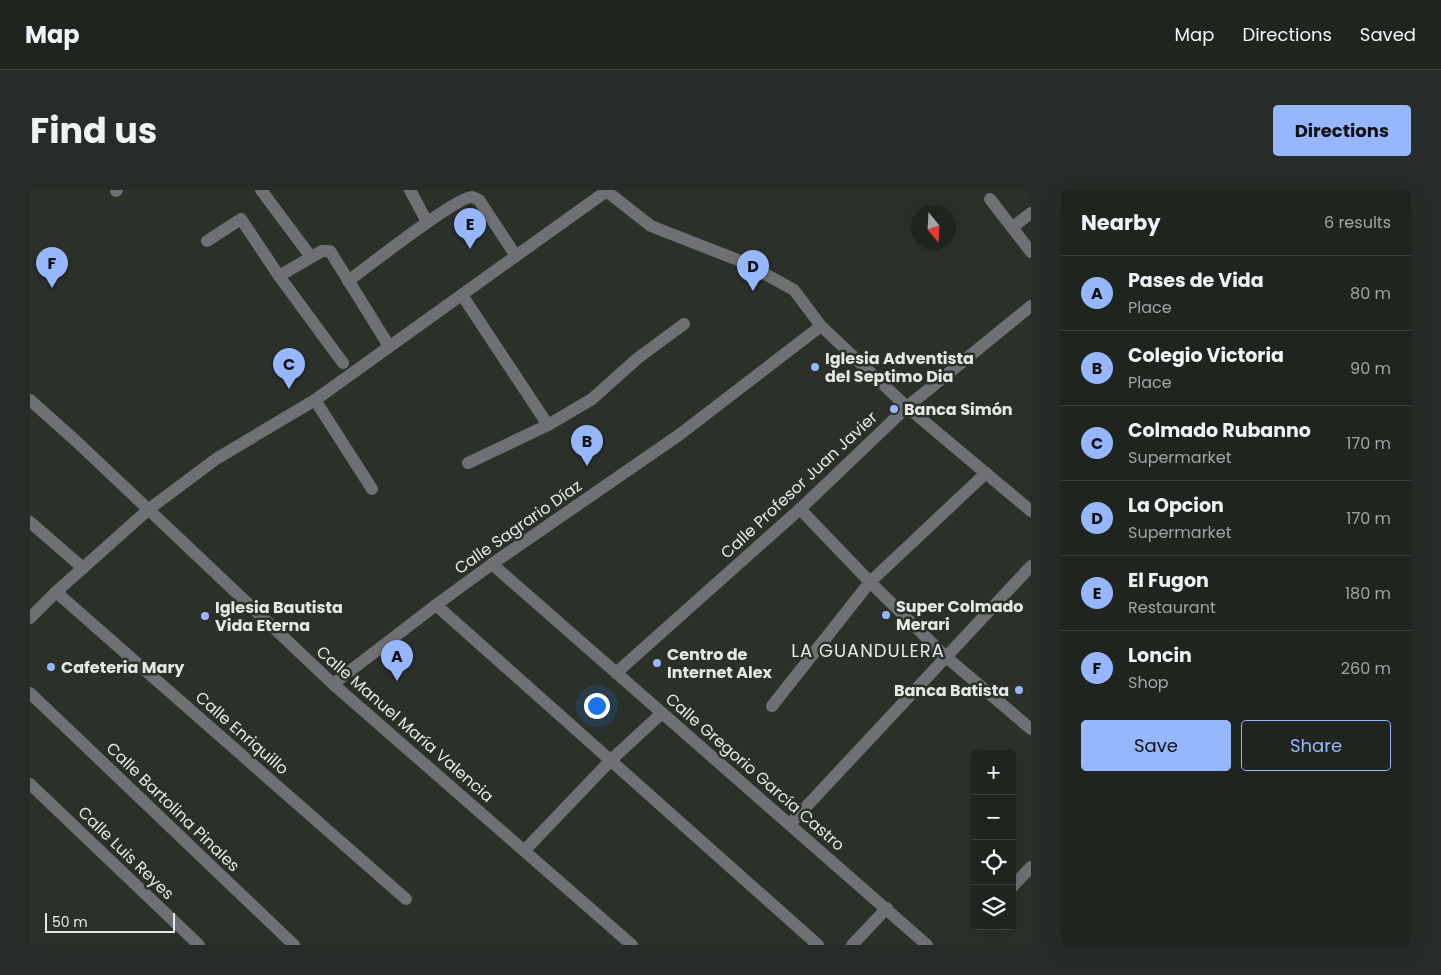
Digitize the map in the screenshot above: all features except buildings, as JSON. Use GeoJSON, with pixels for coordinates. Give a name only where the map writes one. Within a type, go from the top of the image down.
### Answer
{"type":"FeatureCollection","features":[{"type":"Feature","properties":{"kind":"street"},"geometry":{"type":"LineString","coordinates":[[261,190],[311,257]]}},
{"type":"Feature","properties":{"kind":"street"},"geometry":{"type":"LineString","coordinates":[[410,190],[427,222]]}},
{"type":"Feature","properties":{"kind":"street"},"geometry":{"type":"LineString","coordinates":[[30,618],[56,592],[150,509],[216,459],[315,400],[607,190],[651,226],[743,262],[794,290],[821,326],[907,407],[1031,511]]}},
{"type":"Feature","properties":{"kind":"street"},"geometry":{"type":"LineString","coordinates":[[348,281],[427,222],[472,197],[479,200],[516,256]]}},
{"type":"Feature","properties":{"kind":"street"},"geometry":{"type":"LineString","coordinates":[[990,199],[1031,252]]}},
{"type":"Feature","properties":{"kind":"street"},"geometry":{"type":"LineString","coordinates":[[1013,227],[1031,213]]}},
{"type":"Feature","properties":{"kind":"street"},"geometry":{"type":"LineString","coordinates":[[207,241],[241,219],[279,276],[343,363]]}},
{"type":"Feature","properties":{"kind":"street"},"geometry":{"type":"LineString","coordinates":[[279,276],[322,250],[330,251],[389,346]]}},
{"type":"Feature","properties":{"kind":"street"},"geometry":{"type":"LineString","coordinates":[[462,295],[548,425]]}},
{"type":"Feature","properties":{"kind":"street","name":"Calle Profesor Juan Javier"},"geometry":{"type":"LineString","coordinates":[[616,673],[800,509],[907,407],[1031,306]]}},
{"type":"Feature","properties":{"kind":"street"},"geometry":{"type":"LineString","coordinates":[[468,463],[548,425],[592,399],[638,358],[684,324]]}},
{"type":"Feature","properties":{"kind":"street","name":"Calle Sagrario Díaz"},"geometry":{"type":"LineString","coordinates":[[333,684],[492,564],[672,440],[821,326]]}},
{"type":"Feature","properties":{"kind":"street","name":"Calle Manuel María Valencia"},"geometry":{"type":"LineString","coordinates":[[30,400],[150,509],[333,684],[632,945]]}},
{"type":"Feature","properties":{"kind":"street"},"geometry":{"type":"LineString","coordinates":[[315,400],[372,489]]}},
{"type":"Feature","properties":{"kind":"street"},"geometry":{"type":"LineString","coordinates":[[772,706],[870,582],[986,473]]}},
{"type":"Feature","properties":{"kind":"street"},"geometry":{"type":"LineString","coordinates":[[800,509],[945,656],[1031,729]]}},
{"type":"Feature","properties":{"kind":"street"},"geometry":{"type":"LineString","coordinates":[[30,522],[83,568]]}},
{"type":"Feature","properties":{"kind":"street","name":"Calle Gregorio García Castro"},"geometry":{"type":"LineString","coordinates":[[492,564],[927,945]]}},
{"type":"Feature","properties":{"kind":"street"},"geometry":{"type":"LineString","coordinates":[[790,824],[1031,566]]}},
{"type":"Feature","properties":{"kind":"street","name":"Calle Enriquillo"},"geometry":{"type":"LineString","coordinates":[[56,592],[406,899]]}},
{"type":"Feature","properties":{"kind":"street"},"geometry":{"type":"LineString","coordinates":[[436,605],[818,945]]}},
{"type":"Feature","properties":{"kind":"street","name":"Calle Bartolina Pinales"},"geometry":{"type":"LineString","coordinates":[[30,693],[294,945]]}},
{"type":"Feature","properties":{"kind":"street"},"geometry":{"type":"LineString","coordinates":[[525,850],[610,760],[662,712]]}},
{"type":"Feature","properties":{"kind":"street","name":"Calle Luis Reyes"},"geometry":{"type":"LineString","coordinates":[[30,784],[199,945]]}},
{"type":"Feature","properties":{"kind":"street"},"geometry":{"type":"LineString","coordinates":[[1014,885],[1031,867]]}},
{"type":"Feature","properties":{"kind":"street"},"geometry":{"type":"LineString","coordinates":[[852,945],[887,908]]}},
{"type":"Feature","properties":{"kind":"place","name":"El Fugon"},"geometry":{"type":"Point","coordinates":[470,249]}},
{"type":"Feature","properties":{"kind":"place","name":"Loncin"},"geometry":{"type":"Point","coordinates":[52,288]}},
{"type":"Feature","properties":{"kind":"place","name":"La Opcion"},"geometry":{"type":"Point","coordinates":[753,291]}},
{"type":"Feature","properties":{"kind":"place","name":"Iglesia Adventista del Septimo Dia"},"geometry":{"type":"Point","coordinates":[815,367]}},
{"type":"Feature","properties":{"kind":"place","name":"Colmado Rubanno"},"geometry":{"type":"Point","coordinates":[289,389]}},
{"type":"Feature","properties":{"kind":"place","name":"Banca Simón"},"geometry":{"type":"Point","coordinates":[894,409]}},
{"type":"Feature","properties":{"kind":"place","name":"Colegio Victoria"},"geometry":{"type":"Point","coordinates":[587,466]}},
{"type":"Feature","properties":{"kind":"place","name":"Super Colmado Merari"},"geometry":{"type":"Point","coordinates":[886,615]}},
{"type":"Feature","properties":{"kind":"place","name":"Iglesia Bautista Vida Eterna"},"geometry":{"type":"Point","coordinates":[205,616]}},
{"type":"Feature","properties":{"kind":"place","name":"Centro de Internet Alex"},"geometry":{"type":"Point","coordinates":[657,663]}},
{"type":"Feature","properties":{"kind":"place","name":"Cafeteria Mary"},"geometry":{"type":"Point","coordinates":[51,667]}},
{"type":"Feature","properties":{"kind":"place","name":"Pases de Vida"},"geometry":{"type":"Point","coordinates":[397,681]}},
{"type":"Feature","properties":{"kind":"place","name":"Banca Batista"},"geometry":{"type":"Point","coordinates":[1019,690]}},
{"type":"Feature","properties":{"kind":"district","name":"LA GUANDULERA"},"geometry":{"type":"Point","coordinates":[868,650]}}]}
